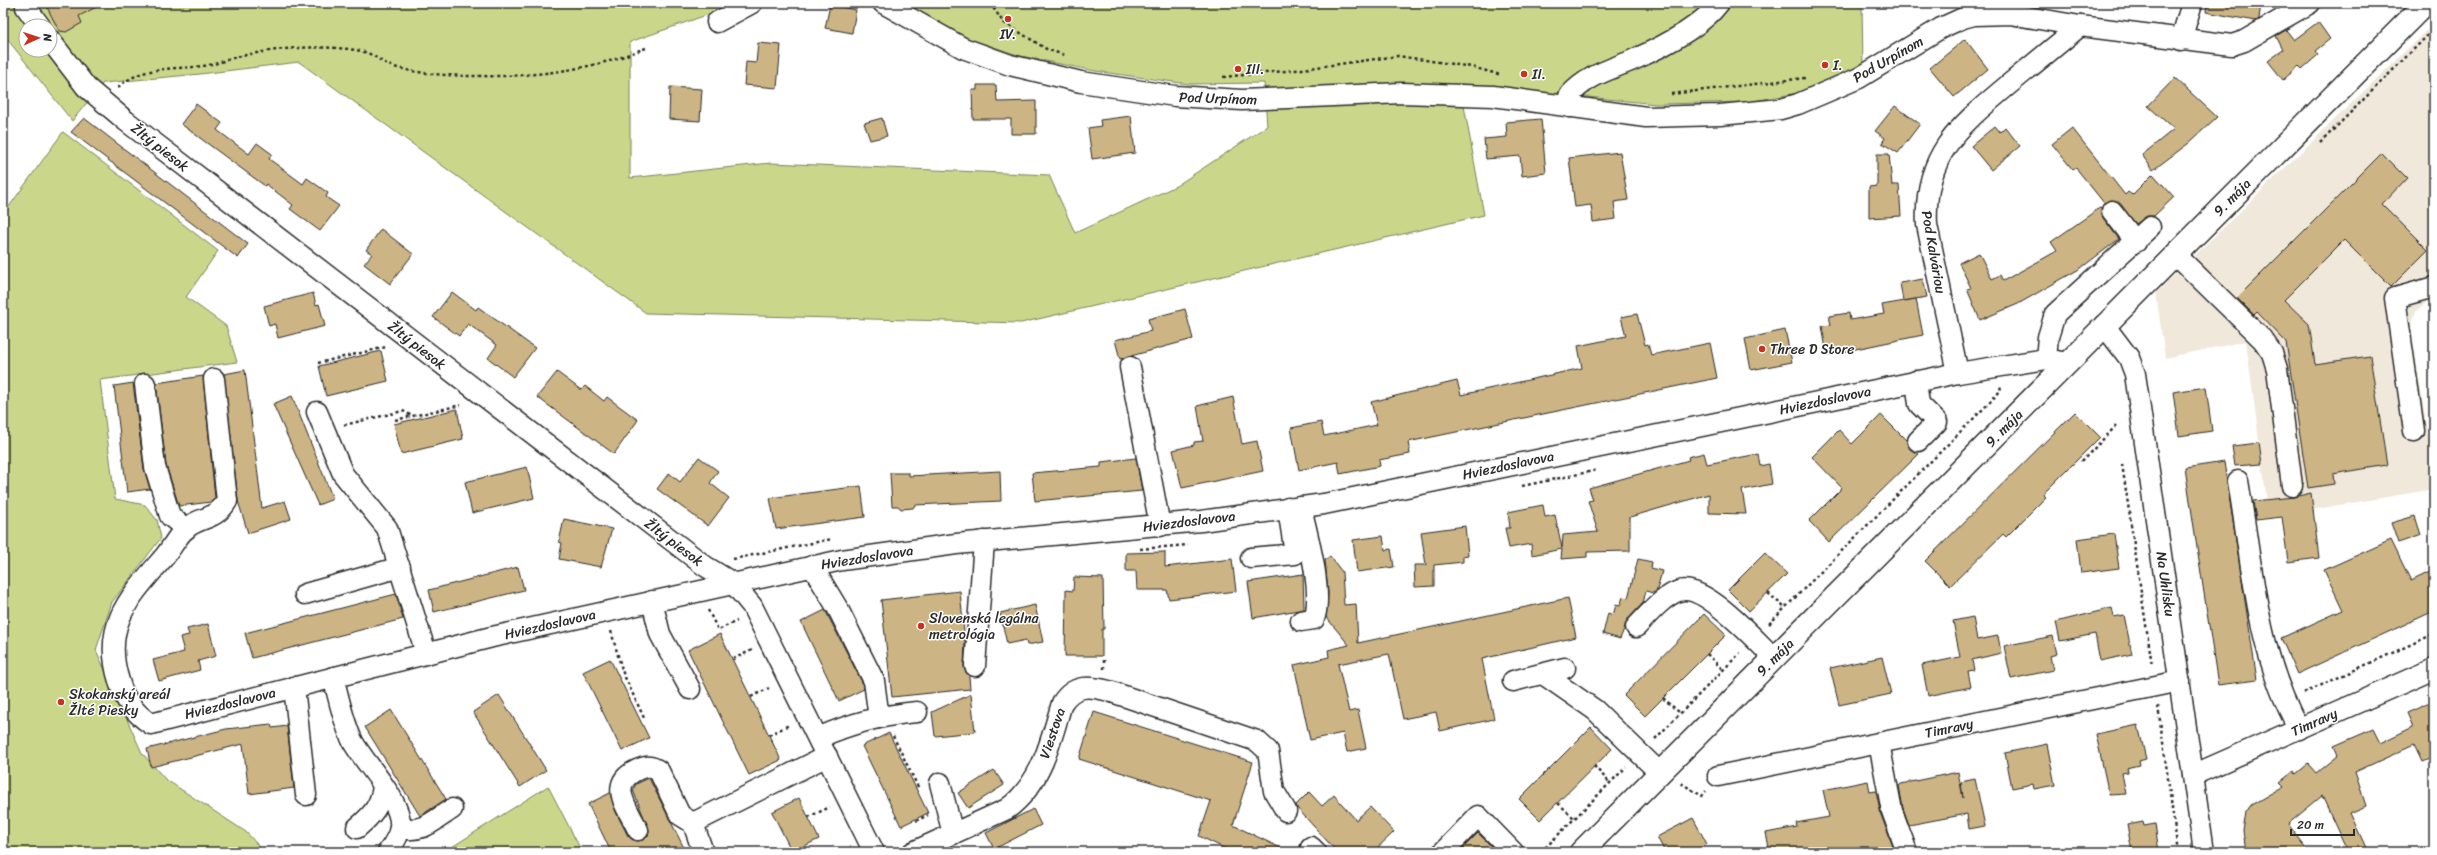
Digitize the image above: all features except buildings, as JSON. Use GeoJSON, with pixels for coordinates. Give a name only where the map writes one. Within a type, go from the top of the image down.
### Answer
{"type":"FeatureCollection","features":[{"type":"Feature","properties":{"kind":"main road","name":"9. mája"},"geometry":{"type":"LineString","coordinates":[[1581,852],[2426,3]]}},
{"type":"Feature","properties":{"kind":"street"},"geometry":{"type":"LineString","coordinates":[[717,22],[752,3]]}},
{"type":"Feature","properties":{"kind":"street","name":"Pod Urpínom"},"geometry":{"type":"LineString","coordinates":[[883,3],[963,48],[1010,65],[1081,82],[1175,96],[1242,100],[1402,93],[1493,96],[1646,116],[1676,117],[1781,109],[1859,78],[1941,28],[1963,18],[1987,14],[2010,14],[2080,26],[2181,40],[2232,45],[2244,41],[2310,3]]}},
{"type":"Feature","properties":{"kind":"street"},"geometry":{"type":"LineString","coordinates":[[1570,107],[1570,96],[1587,79],[1646,54],[1683,34],[1720,3]]}},
{"type":"Feature","properties":{"kind":"street"},"geometry":{"type":"LineString","coordinates":[[2181,40],[2192,3]]}},
{"type":"Feature","properties":{"kind":"street"},"geometry":{"type":"LineString","coordinates":[[26,7],[34,18]]}},
{"type":"Feature","properties":{"kind":"street","name":"Pod Kalváriou"},"geometry":{"type":"LineString","coordinates":[[1958,372],[1927,225],[1926,205],[1931,176],[1944,146],[1964,123],[2080,26]]}},
{"type":"Feature","properties":{"kind":"street","name":"Žltý piesok"},"geometry":{"type":"LineString","coordinates":[[58,50],[86,87],[104,103],[705,566],[733,583]]}},
{"type":"Feature","properties":{"kind":"street"},"geometry":{"type":"LineString","coordinates":[[2112,211],[2136,242]]}},
{"type":"Feature","properties":{"kind":"street"},"geometry":{"type":"LineString","coordinates":[[2046,359],[2048,337],[2055,314],[2136,242],[2150,227]]}},
{"type":"Feature","properties":{"kind":"street"},"geometry":{"type":"LineString","coordinates":[[2175,254],[2262,340],[2272,353],[2277,369],[2292,486]]}},
{"type":"Feature","properties":{"kind":"street"},"geometry":{"type":"LineString","coordinates":[[2414,431],[2395,298],[2434,287]]}},
{"type":"Feature","properties":{"kind":"street","name":"Na Uhlisku"},"geometry":{"type":"LineString","coordinates":[[2104,325],[2129,358],[2135,374],[2204,852]]}},
{"type":"Feature","properties":{"kind":"street","name":"Hviezdoslavova"},"geometry":{"type":"LineString","coordinates":[[186,529],[135,590],[122,611],[115,627],[113,647],[114,668],[121,690],[131,708],[151,724],[426,653],[607,611],[842,560],[984,541],[1160,526],[1294,508],[1916,382],[1958,372],[2046,359],[2067,363]]}},
{"type":"Feature","properties":{"kind":"street"},"geometry":{"type":"LineString","coordinates":[[1130,367],[1160,526]]}},
{"type":"Feature","properties":{"kind":"street"},"geometry":{"type":"LineString","coordinates":[[144,384],[155,467],[170,516],[186,529],[214,516],[221,510],[227,501],[214,379]]}},
{"type":"Feature","properties":{"kind":"street"},"geometry":{"type":"LineString","coordinates":[[1916,382],[1919,404],[1937,422],[1918,441]]}},
{"type":"Feature","properties":{"kind":"street"},"geometry":{"type":"LineString","coordinates":[[317,412],[326,436],[344,474],[387,528],[426,653]]}},
{"type":"Feature","properties":{"kind":"street"},"geometry":{"type":"LineString","coordinates":[[2238,481],[2262,619],[2284,702],[2299,729]]}},
{"type":"Feature","properties":{"kind":"street"},"geometry":{"type":"LineString","coordinates":[[1251,558],[1295,554],[1294,508]]}},
{"type":"Feature","properties":{"kind":"street"},"geometry":{"type":"LineString","coordinates":[[1294,508],[1311,552],[1318,608],[1314,618],[1301,621]]}},
{"type":"Feature","properties":{"kind":"street"},"geometry":{"type":"LineString","coordinates":[[975,666],[984,541]]}},
{"type":"Feature","properties":{"kind":"street"},"geometry":{"type":"LineString","coordinates":[[812,566],[838,609],[874,681],[884,724]]}},
{"type":"Feature","properties":{"kind":"street"},"geometry":{"type":"LineString","coordinates":[[306,594],[400,568]]}},
{"type":"Feature","properties":{"kind":"street"},"geometry":{"type":"LineString","coordinates":[[733,583],[752,606],[874,852]]}},
{"type":"Feature","properties":{"kind":"street"},"geometry":{"type":"LineString","coordinates":[[1636,626],[1670,596],[1683,590],[1692,590],[1714,602],[1774,658]]}},
{"type":"Feature","properties":{"kind":"street"},"geometry":{"type":"LineString","coordinates":[[652,601],[660,634],[690,689]]}},
{"type":"Feature","properties":{"kind":"street"},"geometry":{"type":"LineString","coordinates":[[1513,681],[1565,668]]}},
{"type":"Feature","properties":{"kind":"street","name":"Timravy"},"geometry":{"type":"LineString","coordinates":[[2193,775],[2434,669]]}},
{"type":"Feature","properties":{"kind":"street"},"geometry":{"type":"LineString","coordinates":[[1543,674],[1595,710],[1660,773]]}},
{"type":"Feature","properties":{"kind":"street"},"geometry":{"type":"LineString","coordinates":[[333,677],[353,742],[394,804],[400,818],[400,828],[388,852]]}},
{"type":"Feature","properties":{"kind":"street","name":"Timravy"},"geometry":{"type":"LineString","coordinates":[[1718,776],[2180,681]]}},
{"type":"Feature","properties":{"kind":"street"},"geometry":{"type":"LineString","coordinates":[[294,687],[306,795]]}},
{"type":"Feature","properties":{"kind":"street","name":"Viestova"},"geometry":{"type":"LineString","coordinates":[[913,852],[1007,809],[1028,792],[1041,767],[1062,703],[1067,696],[1083,687],[1109,691],[1257,741],[1268,751],[1274,791],[1286,811]]}},
{"type":"Feature","properties":{"kind":"street"},"geometry":{"type":"LineString","coordinates":[[818,738],[841,728],[884,724],[917,712]]}},
{"type":"Feature","properties":{"kind":"street"},"geometry":{"type":"LineString","coordinates":[[1879,743],[1892,811],[1907,852]]}},
{"type":"Feature","properties":{"kind":"street"},"geometry":{"type":"LineString","coordinates":[[693,823],[827,756]]}},
{"type":"Feature","properties":{"kind":"street"},"geometry":{"type":"LineString","coordinates":[[638,830],[620,790],[621,782],[626,776],[646,766],[653,767],[659,771],[680,815],[693,823],[703,852]]}},
{"type":"Feature","properties":{"kind":"street"},"geometry":{"type":"LineString","coordinates":[[940,783],[953,834]]}},
{"type":"Feature","properties":{"kind":"street"},"geometry":{"type":"LineString","coordinates":[[357,828],[376,812],[381,800],[382,787]]}},
{"type":"Feature","properties":{"kind":"street"},"geometry":{"type":"LineString","coordinates":[[400,828],[412,830],[422,829],[452,809]]}},
{"type":"Feature","properties":{"kind":"street"},"geometry":{"type":"LineString","coordinates":[[1442,852],[1478,816],[1513,852]]}},
{"type":"Feature","properties":{"kind":"path"},"geometry":{"type":"LineString","coordinates":[[990,3],[1003,22]]}},
{"type":"Feature","properties":{"kind":"path"},"geometry":{"type":"LineString","coordinates":[[104,103],[126,80],[141,73],[157,69],[210,65],[241,56],[281,50],[333,48],[363,52],[390,65],[413,71],[477,76],[533,74],[601,63],[646,48]]}},
{"type":"Feature","properties":{"kind":"path"},"geometry":{"type":"LineString","coordinates":[[318,363],[389,347]]}},
{"type":"Feature","properties":{"kind":"path"},"geometry":{"type":"LineString","coordinates":[[1541,852],[1989,403],[2001,390],[2000,385]]}},
{"type":"Feature","properties":{"kind":"path"},"geometry":{"type":"LineString","coordinates":[[395,420],[463,404]]}},
{"type":"Feature","properties":{"kind":"path"},"geometry":{"type":"LineString","coordinates":[[326,436],[338,427],[403,411],[412,416]]}},
{"type":"Feature","properties":{"kind":"path"},"geometry":{"type":"LineString","coordinates":[[2081,462],[2116,426]]}},
{"type":"Feature","properties":{"kind":"path"},"geometry":{"type":"LineString","coordinates":[[2122,464],[2153,673]]}},
{"type":"Feature","properties":{"kind":"path"},"geometry":{"type":"LineString","coordinates":[[728,560],[837,539]]}},
{"type":"Feature","properties":{"kind":"path"},"geometry":{"type":"LineString","coordinates":[[1768,593],[1785,608]]}},
{"type":"Feature","properties":{"kind":"path"},"geometry":{"type":"LineString","coordinates":[[706,607],[718,630],[742,619]]}},
{"type":"Feature","properties":{"kind":"path"},"geometry":{"type":"LineString","coordinates":[[607,611],[623,673],[645,720]]}},
{"type":"Feature","properties":{"kind":"path"},"geometry":{"type":"LineString","coordinates":[[2284,702],[2434,634]]}},
{"type":"Feature","properties":{"kind":"path"},"geometry":{"type":"LineString","coordinates":[[732,659],[756,648]]}},
{"type":"Feature","properties":{"kind":"path"},"geometry":{"type":"LineString","coordinates":[[1707,654],[1723,670]]}},
{"type":"Feature","properties":{"kind":"path"},"geometry":{"type":"LineString","coordinates":[[751,697],[775,685]]}},
{"type":"Feature","properties":{"kind":"path"},"geometry":{"type":"LineString","coordinates":[[1663,698],[1680,713]]}},
{"type":"Feature","properties":{"kind":"path"},"geometry":{"type":"LineString","coordinates":[[2157,700],[2178,852]]}},
{"type":"Feature","properties":{"kind":"path"},"geometry":{"type":"LineString","coordinates":[[769,735],[793,723]]}},
{"type":"Feature","properties":{"kind":"path"},"geometry":{"type":"LineString","coordinates":[[884,724],[921,792]]}},
{"type":"Feature","properties":{"kind":"path"},"geometry":{"type":"LineString","coordinates":[[1594,766],[1610,783]]}},
{"type":"Feature","properties":{"kind":"path"},"geometry":{"type":"LineString","coordinates":[[1681,783],[1702,796]]}},
{"type":"Feature","properties":{"kind":"path"},"geometry":{"type":"LineString","coordinates":[[1558,803],[1575,819]]}},
{"type":"Feature","properties":{"kind":"path"},"geometry":{"type":"LineString","coordinates":[[808,817],[834,805]]}},
{"type":"Feature","properties":{"kind":"path"},"geometry":{"type":"LineString","coordinates":[[916,821],[931,813]]}},
{"type":"Feature","properties":{"kind":"shaded area"},"geometry":{"type":"Polygon","coordinates":[[[2434,23],[2434,300],[2427,302],[2416,311],[2411,327],[2434,474],[2434,489],[2269,517],[2246,341],[2165,358],[2156,293],[2434,23]]]}},
{"type":"Feature","properties":{"kind":"green space"},"geometry":{"type":"Polygon","coordinates":[[[3,3],[728,3],[715,12],[630,42],[630,178],[771,163],[1049,175],[1075,233],[1176,186],[1267,126],[1264,83],[1188,84],[1095,71],[1021,56],[967,38],[904,3],[1862,3],[1863,68],[1815,90],[1748,102],[1656,104],[1460,84],[1484,215],[1021,323],[646,313],[299,62],[200,74],[103,83],[72,121],[22,58],[58,58],[58,18],[18,18],[18,53],[8,40],[3,38],[3,3]]]}},
{"type":"Feature","properties":{"kind":"green space"},"geometry":{"type":"Polygon","coordinates":[[[63,132],[218,251],[186,297],[226,326],[237,362],[100,380],[115,499],[145,505],[157,520],[161,538],[112,602],[96,650],[142,753],[165,779],[246,832],[264,852],[3,852],[3,215],[63,132]]]}},
{"type":"Feature","properties":{"kind":"green space"},"geometry":{"type":"Polygon","coordinates":[[[548,786],[582,852],[444,852],[548,786]]]}},
{"type":"Feature","properties":{"kind":"place","name":"IV."},"geometry":{"type":"Point","coordinates":[1008,19]}},
{"type":"Feature","properties":{"kind":"place","name":"I."},"geometry":{"type":"Point","coordinates":[1825,65]}},
{"type":"Feature","properties":{"kind":"place","name":"III."},"geometry":{"type":"Point","coordinates":[1238,69]}},
{"type":"Feature","properties":{"kind":"place","name":"II."},"geometry":{"type":"Point","coordinates":[1524,74]}},
{"type":"Feature","properties":{"kind":"place","name":"Three D Store"},"geometry":{"type":"Point","coordinates":[1762,349]}},
{"type":"Feature","properties":{"kind":"place","name":"Slovenská legálna metrológia"},"geometry":{"type":"Point","coordinates":[921,626]}},
{"type":"Feature","properties":{"kind":"place","name":"Skokanský areál Žlté Piesky"},"geometry":{"type":"Point","coordinates":[61,702]}}]}
